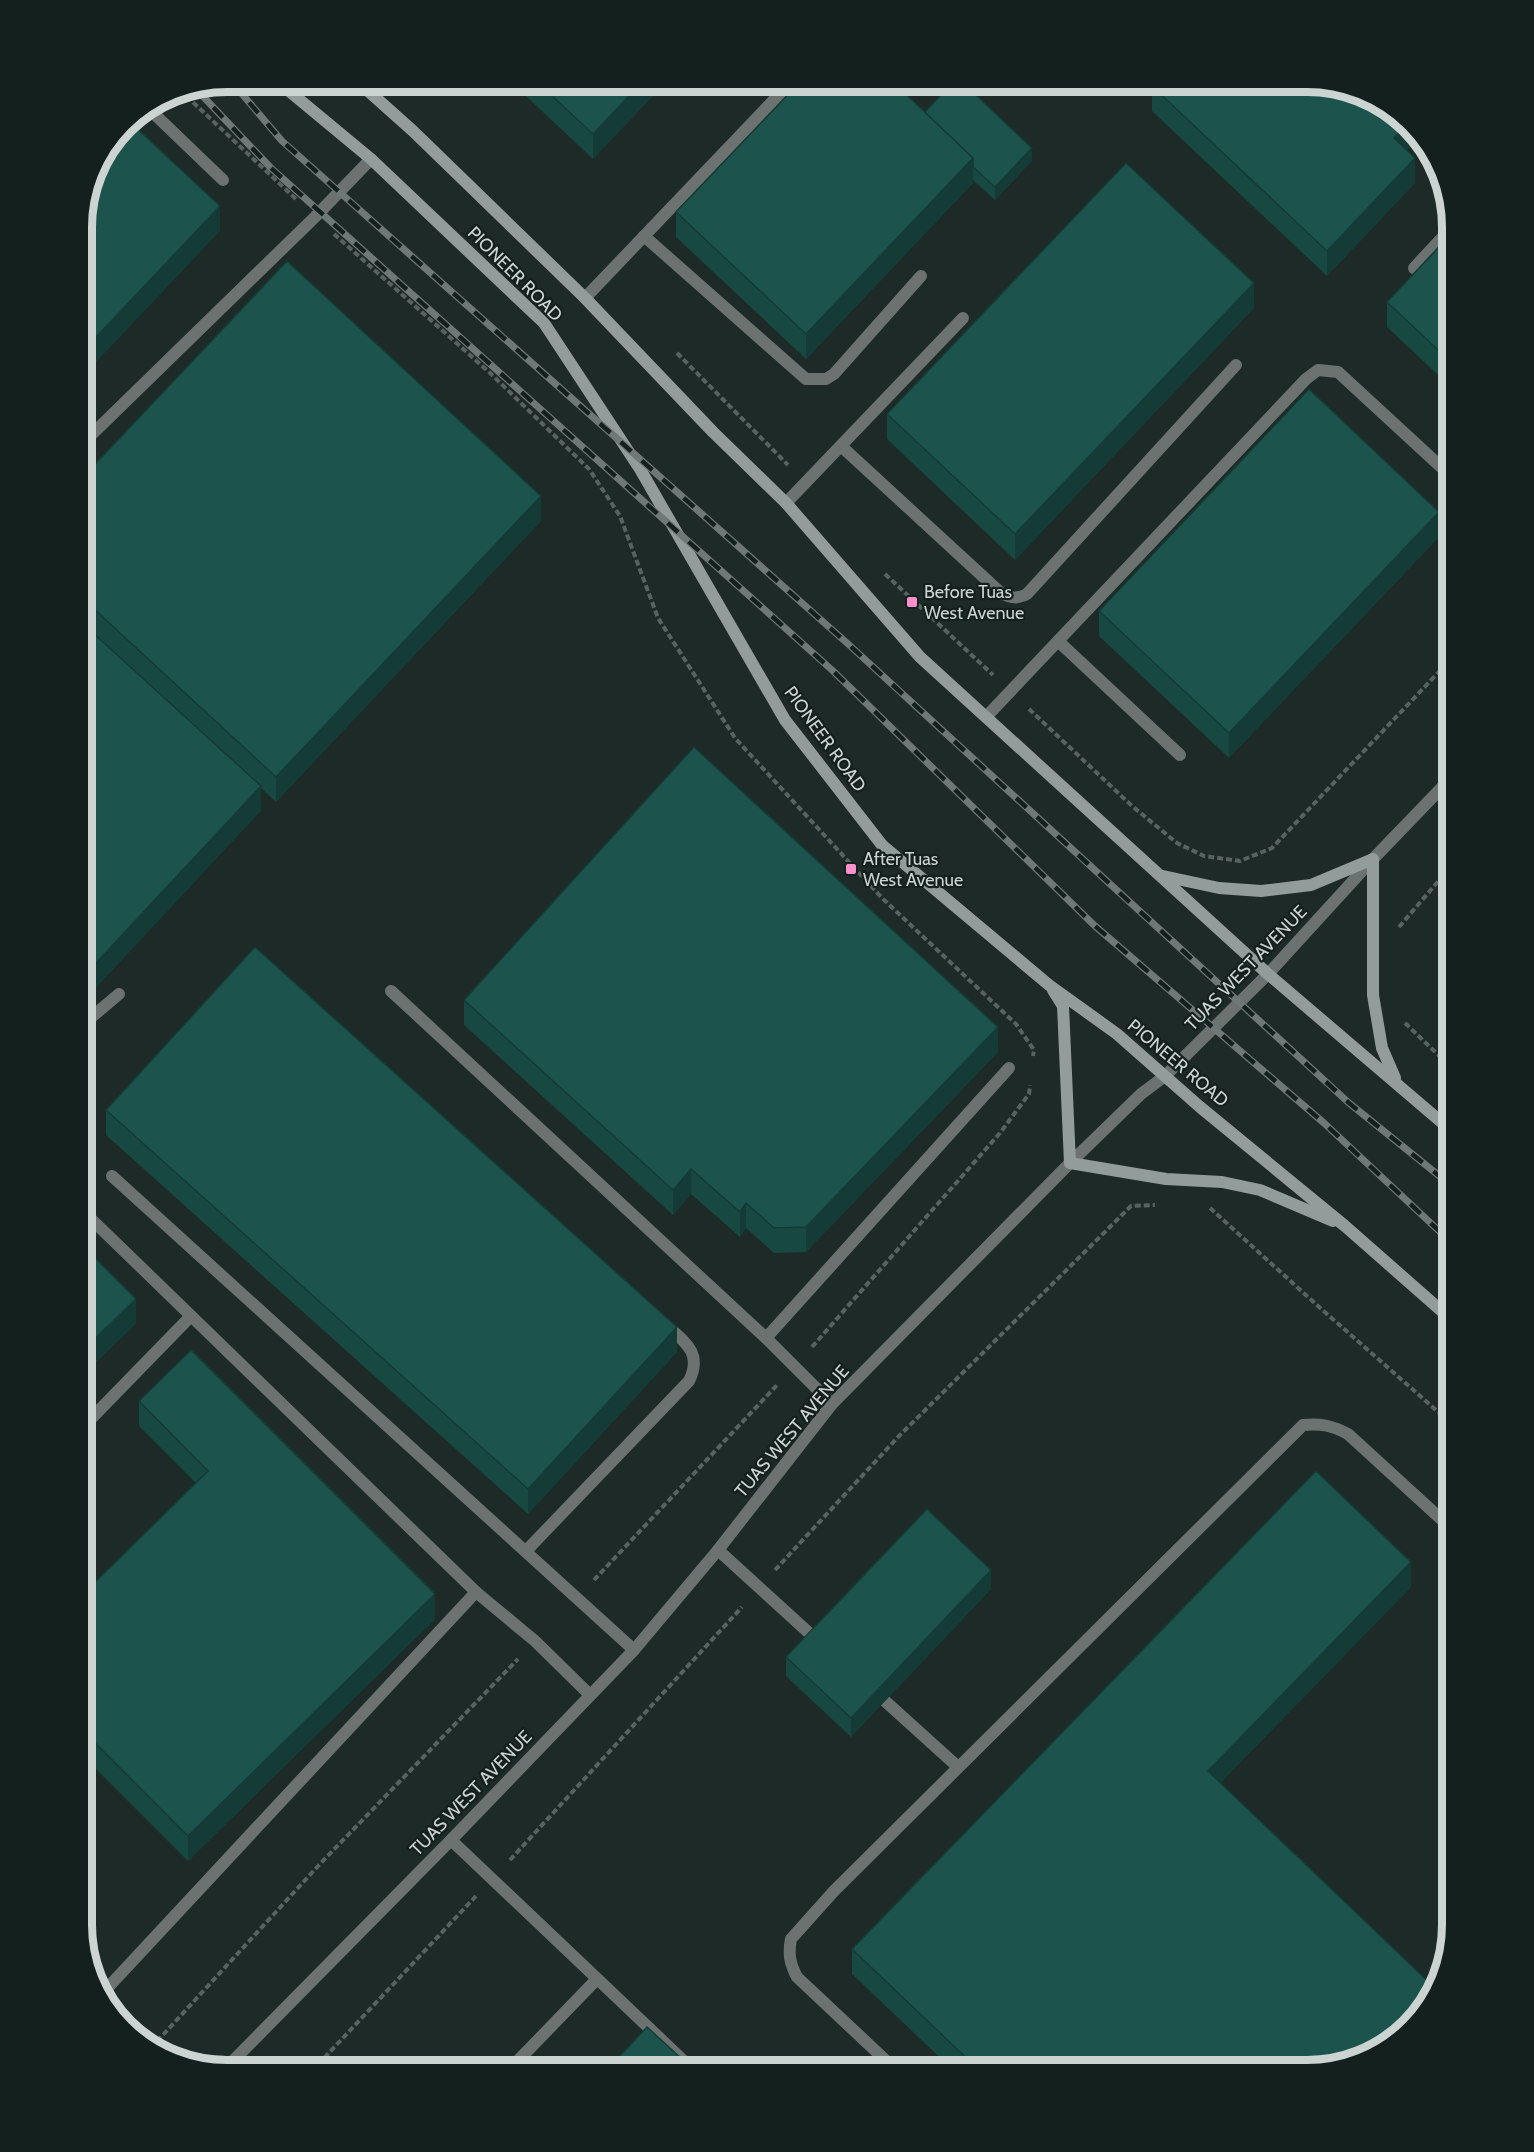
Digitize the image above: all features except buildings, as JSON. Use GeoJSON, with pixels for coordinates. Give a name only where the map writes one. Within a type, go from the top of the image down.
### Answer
{"type":"FeatureCollection","features":[{"type":"Feature","properties":{"kind":"street","name":"PIONEER ROAD"},"geometry":{"type":"LineString","coordinates":[[291,92],[371,159],[544,323],[640,469],[785,720],[882,844],[1050,985],[1117,1034],[1345,1226],[1442,1311]]}},
{"type":"Feature","properties":{"kind":"street","name":"PIONEER ROAD"},"geometry":{"type":"LineString","coordinates":[[369,92],[413,131],[585,298],[713,432],[786,503],[920,657],[1268,974],[1442,1123]]}},
{"type":"Feature","properties":{"kind":"street"},"geometry":{"type":"LineString","coordinates":[[585,298],[781,92]]}},
{"type":"Feature","properties":{"kind":"street"},"geometry":{"type":"LineString","coordinates":[[153,113],[223,180]]}},
{"type":"Feature","properties":{"kind":"street"},"geometry":{"type":"LineString","coordinates":[[92,434],[315,217],[371,159]]}},
{"type":"Feature","properties":{"kind":"street"},"geometry":{"type":"LineString","coordinates":[[644,236],[806,379],[826,379],[834,374],[921,276]]}},
{"type":"Feature","properties":{"kind":"street"},"geometry":{"type":"LineString","coordinates":[[1414,268],[1442,238]]}},
{"type":"Feature","properties":{"kind":"street"},"geometry":{"type":"LineString","coordinates":[[786,503],[963,318]]}},
{"type":"Feature","properties":{"kind":"street"},"geometry":{"type":"LineString","coordinates":[[841,446],[1002,594],[1011,598],[1019,598],[1027,594],[1236,365]]}},
{"type":"Feature","properties":{"kind":"street"},"geometry":{"type":"LineString","coordinates":[[986,717],[1298,387],[1318,370],[1338,372],[1442,468]]}},
{"type":"Feature","properties":{"kind":"street"},"geometry":{"type":"LineString","coordinates":[[1058,641],[1180,755]]}},
{"type":"Feature","properties":{"kind":"street","name":"TUAS WEST AVENUE"},"geometry":{"type":"LineString","coordinates":[[234,2060],[451,1840],[633,1650],[718,1550],[832,1404],[1070,1163],[1141,1094],[1165,1076],[1268,974],[1372,859],[1442,787]]}},
{"type":"Feature","properties":{"kind":"street"},"geometry":{"type":"LineString","coordinates":[[1162,876],[1218,888],[1261,891],[1311,885],[1372,859],[1373,994],[1382,1048],[1396,1083]]}},
{"type":"Feature","properties":{"kind":"street"},"geometry":{"type":"LineString","coordinates":[[1050,985],[1063,1006],[1070,1163],[1166,1179],[1231,1184],[1260,1190],[1345,1226]]}},
{"type":"Feature","properties":{"kind":"street"},"geometry":{"type":"LineString","coordinates":[[391,991],[766,1338],[832,1404]]}},
{"type":"Feature","properties":{"kind":"street"},"geometry":{"type":"LineString","coordinates":[[92,1017],[119,994]]}},
{"type":"Feature","properties":{"kind":"street"},"geometry":{"type":"LineString","coordinates":[[766,1338],[1009,1068]]}},
{"type":"Feature","properties":{"kind":"street"},"geometry":{"type":"LineString","coordinates":[[112,1176],[633,1650]]}},
{"type":"Feature","properties":{"kind":"street"},"geometry":{"type":"LineString","coordinates":[[92,1220],[476,1593],[535,1641],[590,1695]]}},
{"type":"Feature","properties":{"kind":"street"},"geometry":{"type":"LineString","coordinates":[[526,1551],[689,1381],[695,1369],[688,1345],[653,1313]]}},
{"type":"Feature","properties":{"kind":"street"},"geometry":{"type":"LineString","coordinates":[[92,1418],[191,1316]]}},
{"type":"Feature","properties":{"kind":"street"},"geometry":{"type":"LineString","coordinates":[[885,2060],[797,1977],[791,1965],[789,1949],[791,1939],[834,1891],[1303,1425],[1319,1423],[1335,1427],[1348,1434],[1442,1520]]}},
{"type":"Feature","properties":{"kind":"street"},"geometry":{"type":"LineString","coordinates":[[718,1550],[819,1642]]}},
{"type":"Feature","properties":{"kind":"street"},"geometry":{"type":"LineString","coordinates":[[107,1988],[476,1593]]}},
{"type":"Feature","properties":{"kind":"street"},"geometry":{"type":"LineString","coordinates":[[885,1701],[958,1767]]}},
{"type":"Feature","properties":{"kind":"street"},"geometry":{"type":"LineString","coordinates":[[451,1840],[683,2060]]}},
{"type":"Feature","properties":{"kind":"street"},"geometry":{"type":"LineString","coordinates":[[519,2060],[597,1978]]}},
{"type":"Feature","properties":{"kind":"path"},"geometry":{"type":"LineString","coordinates":[[188,98],[315,217],[489,372],[589,469],[620,516],[658,618],[735,738],[882,898],[1016,1024],[1034,1050],[1033,1061]]}},
{"type":"Feature","properties":{"kind":"path"},"geometry":{"type":"LineString","coordinates":[[671,347],[806,483]]}},
{"type":"Feature","properties":{"kind":"path"},"geometry":{"type":"LineString","coordinates":[[883,572],[1132,806],[1177,843],[1204,856],[1240,861],[1272,848],[1442,669]]}},
{"type":"Feature","properties":{"kind":"path"},"geometry":{"type":"LineString","coordinates":[[1398,935],[1400,924],[1442,876]]}},
{"type":"Feature","properties":{"kind":"path"},"geometry":{"type":"LineString","coordinates":[[1400,1018],[1442,1058]]}},
{"type":"Feature","properties":{"kind":"path"},"geometry":{"type":"LineString","coordinates":[[577,1598],[794,1367],[1000,1133],[1029,1094],[1030,1083]]}},
{"type":"Feature","properties":{"kind":"path"},"geometry":{"type":"LineString","coordinates":[[322,2060],[493,1879],[898,1436],[1131,1206],[1160,1205]]}},
{"type":"Feature","properties":{"kind":"path"},"geometry":{"type":"LineString","coordinates":[[1201,1207],[1212,1208],[1318,1306],[1442,1415]]}},
{"type":"Feature","properties":{"kind":"path"},"geometry":{"type":"LineString","coordinates":[[157,2041],[319,1864],[535,1641]]}},
{"type":"Feature","properties":{"kind":"railway"},"geometry":{"type":"LineString","coordinates":[[240,92],[282,141],[847,643],[1349,1103],[1442,1178]]}},
{"type":"Feature","properties":{"kind":"railway"},"geometry":{"type":"LineString","coordinates":[[201,94],[271,168],[832,670],[1095,926],[1324,1123],[1442,1234]]}},
{"type":"Feature","properties":{"kind":"place","name":"Before Tuas West Avenue"},"geometry":{"type":"Point","coordinates":[912,602]}},
{"type":"Feature","properties":{"kind":"place","name":"After Tuas West Avenue"},"geometry":{"type":"Point","coordinates":[851,869]}}]}
